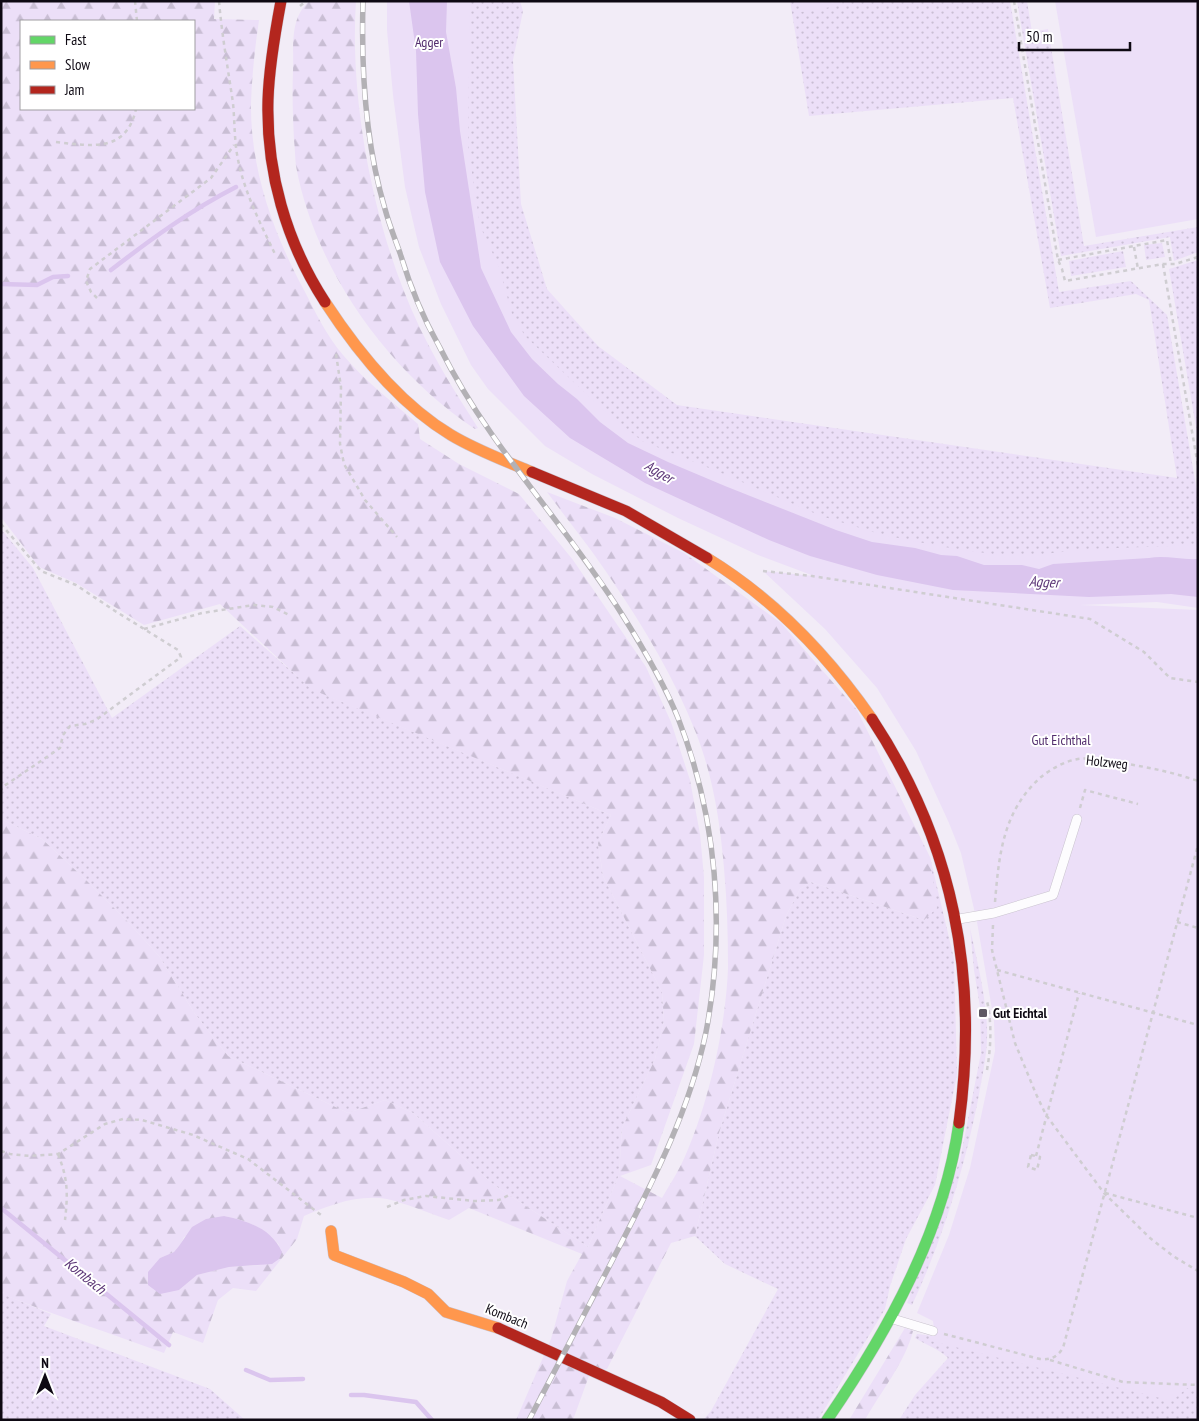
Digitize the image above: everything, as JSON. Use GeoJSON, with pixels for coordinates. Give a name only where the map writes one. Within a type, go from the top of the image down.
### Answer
{"type":"FeatureCollection","features":[{"type":"Feature","properties":{"kind":"main road"},"geometry":{"type":"LineString","coordinates":[[281,1],[274,38],[268,101],[270,149],[278,192],[292,236],[310,277],[342,326],[380,374],[419,411],[448,433],[480,450],[627,511],[742,581],[779,610],[835,669],[860,702],[885,738],[924,815],[945,875],[956,920],[964,981],[966,1026],[963,1090],[958,1128],[937,1214],[908,1283],[890,1318],[827,1420]]}},
{"type":"Feature","properties":{"kind":"main road","name":"Kombach"},"geometry":{"type":"LineString","coordinates":[[331,1231],[334,1255],[404,1282],[428,1294],[446,1312],[492,1325],[661,1402],[690,1420]]}},
{"type":"Feature","properties":{"kind":"lane"},"geometry":{"type":"LineString","coordinates":[[956,920],[1053,895],[1077,819]]}},
{"type":"Feature","properties":{"kind":"lane"},"geometry":{"type":"LineString","coordinates":[[890,1318],[933,1331]]}},
{"type":"Feature","properties":{"kind":"path"},"geometry":{"type":"LineString","coordinates":[[135,1],[137,20]]}},
{"type":"Feature","properties":{"kind":"path"},"geometry":{"type":"LineString","coordinates":[[295,14],[306,1]]}},
{"type":"Feature","properties":{"kind":"path"},"geometry":{"type":"LineString","coordinates":[[1014,1],[1058,260],[1065,281],[1171,264],[1198,256]]}},
{"type":"Feature","properties":{"kind":"path"},"geometry":{"type":"LineString","coordinates":[[56,142],[91,146],[115,142],[133,122],[136,110]]}},
{"type":"Feature","properties":{"kind":"path"},"geometry":{"type":"LineString","coordinates":[[97,298],[91,292],[86,281],[90,269],[211,178],[235,143]]}},
{"type":"Feature","properties":{"kind":"path"},"geometry":{"type":"LineString","coordinates":[[1058,260],[1167,240],[1171,264]]}},
{"type":"Feature","properties":{"kind":"path"},"geometry":{"type":"LineString","coordinates":[[1134,247],[1138,269]]}},
{"type":"Feature","properties":{"kind":"path"},"geometry":{"type":"LineString","coordinates":[[1163,264],[1198,466]]}},
{"type":"Feature","properties":{"kind":"path"},"geometry":{"type":"LineString","coordinates":[[336,354],[341,387],[340,444],[344,464],[365,500],[397,537]]}},
{"type":"Feature","properties":{"kind":"path"},"geometry":{"type":"LineString","coordinates":[[1,524],[42,570],[76,585],[178,650],[181,657],[96,720],[70,726],[63,735],[60,748],[4,786],[1,790]]}},
{"type":"Feature","properties":{"kind":"path"},"geometry":{"type":"LineString","coordinates":[[758,570],[812,576],[1090,619],[1144,652],[1170,678],[1198,682]]}},
{"type":"Feature","properties":{"kind":"path"},"geometry":{"type":"LineString","coordinates":[[144,630],[202,613],[254,605],[274,607],[289,615]]}},
{"type":"Feature","properties":{"kind":"path","name":"Holzweg"},"geometry":{"type":"LineString","coordinates":[[1198,781],[1166,771],[1090,759],[1077,759],[1048,771],[1030,787],[1019,801],[1010,822],[998,864],[992,950],[1015,1043],[1046,1115],[1104,1193],[1150,1238],[1198,1272]]}},
{"type":"Feature","properties":{"kind":"path"},"geometry":{"type":"LineString","coordinates":[[1077,819],[1085,790],[1138,804]]}},
{"type":"Feature","properties":{"kind":"path"},"geometry":{"type":"LineString","coordinates":[[1050,1360],[1058,1355],[1065,1342],[1198,845]]}},
{"type":"Feature","properties":{"kind":"path"},"geometry":{"type":"LineString","coordinates":[[1177,922],[1198,928]]}},
{"type":"Feature","properties":{"kind":"path"},"geometry":{"type":"LineString","coordinates":[[997,970],[1198,1025]]}},
{"type":"Feature","properties":{"kind":"path"},"geometry":{"type":"LineString","coordinates":[[1036,1156],[1079,993]]}},
{"type":"Feature","properties":{"kind":"path"},"geometry":{"type":"LineString","coordinates":[[986,1072],[990,1045],[987,999]]}},
{"type":"Feature","properties":{"kind":"path"},"geometry":{"type":"LineString","coordinates":[[1,1151],[30,1156],[58,1154],[105,1124],[124,1118],[142,1120],[193,1136],[248,1159],[320,1214],[331,1231]]}},
{"type":"Feature","properties":{"kind":"path"},"geometry":{"type":"LineString","coordinates":[[58,1154],[64,1170],[68,1192],[65,1220]]}},
{"type":"Feature","properties":{"kind":"path"},"geometry":{"type":"LineString","coordinates":[[1031,1155],[1036,1156],[1040,1157],[1037,1170],[1028,1167],[1031,1155]]}},
{"type":"Feature","properties":{"kind":"path"},"geometry":{"type":"LineString","coordinates":[[1104,1193],[1198,1218]]}},
{"type":"Feature","properties":{"kind":"path"},"geometry":{"type":"LineString","coordinates":[[387,1207],[404,1200],[426,1196],[474,1201],[499,1200],[509,1195]]}},
{"type":"Feature","properties":{"kind":"path"},"geometry":{"type":"LineString","coordinates":[[933,1331],[1050,1360],[1122,1382],[1198,1385]]}},
{"type":"Feature","properties":{"kind":"green space"},"geometry":{"type":"Polygon","coordinates":[[[1,1],[215,1],[214,19],[259,20],[251,103],[252,127],[259,176],[282,246],[312,307],[337,348],[360,374],[418,424],[420,439],[459,464],[519,494],[573,560],[646,667],[671,722],[690,780],[700,834],[704,877],[704,955],[694,1044],[651,1165],[620,1176],[662,1198],[684,1160],[702,1111],[715,1063],[724,1014],[727,990],[728,930],[718,816],[702,749],[679,693],[659,655],[605,570],[547,492],[615,518],[684,553],[781,623],[857,710],[930,857],[937,908],[924,920],[811,882],[800,889],[786,916],[719,1133],[695,1236],[671,1243],[607,1369],[590,1373],[573,1420],[516,1420],[551,1339],[567,1281],[582,1254],[469,1208],[449,1220],[387,1199],[365,1198],[334,1204],[304,1216],[297,1239],[256,1291],[233,1288],[218,1300],[203,1343],[173,1332],[164,1353],[2,1294],[1,819],[42,839],[129,923],[159,956],[195,1014],[228,1056],[348,1113],[385,1100],[413,1113],[494,1185],[588,1247],[619,1175],[622,1128],[655,1059],[664,1021],[662,992],[603,876],[598,843],[611,815],[311,689],[220,604],[144,625],[76,583],[39,567],[1,517],[1,1]],[[224,1216],[184,1237],[180,1246],[174,1252],[160,1258],[179,1290],[197,1275],[229,1267],[261,1265],[279,1245],[261,1229],[224,1216]]]}},
{"type":"Feature","properties":{"kind":"green space"},"geometry":{"type":"Polygon","coordinates":[[[310,1],[356,1],[355,40],[361,124],[378,210],[403,290],[419,326],[447,378],[478,428],[475,429],[443,405],[413,378],[385,348],[360,315],[338,280],[320,243],[306,205],[296,166],[293,123],[294,34],[299,15],[310,1]]]}},
{"type":"Feature","properties":{"kind":"green space","name":"Gut Eichthal"},"geometry":{"type":"Polygon","coordinates":[[[387,1],[470,1],[468,146],[480,226],[499,267],[512,314],[525,336],[600,407],[642,441],[821,516],[883,535],[944,547],[999,555],[1033,555],[1091,549],[1198,545],[1198,608],[1157,602],[1080,605],[1198,610],[1198,1393],[1187,1388],[1172,1401],[931,1341],[934,1329],[933,1321],[917,1313],[949,1235],[970,1168],[995,1051],[994,1021],[977,922],[961,853],[949,823],[916,751],[877,688],[825,629],[763,571],[814,576],[758,555],[678,518],[592,474],[545,446],[488,389],[471,365],[441,304],[419,247],[405,187],[393,95],[387,30],[387,1]]]}},
{"type":"Feature","properties":{"kind":"green space"},"geometry":{"type":"Polygon","coordinates":[[[447,1],[520,1],[523,11],[513,60],[521,204],[547,289],[598,346],[677,405],[1177,478],[1149,300],[1136,294],[1050,308],[1013,98],[809,116],[790,1],[1010,1],[1059,292],[1131,281],[1167,315],[1198,498],[1198,559],[1053,564],[888,544],[668,462],[532,359],[481,268],[447,1]]]}},
{"type":"Feature","properties":{"kind":"green space"},"geometry":{"type":"Polygon","coordinates":[[[800,1],[842,1],[843,5],[801,12],[800,1]]]}},
{"type":"Feature","properties":{"kind":"green space"},"geometry":{"type":"Polygon","coordinates":[[[1017,1],[1027,1],[1032,32],[1048,29],[1084,246],[1198,227],[1198,252],[1174,261],[1170,237],[1061,256],[1017,1]]]}},
{"type":"Feature","properties":{"kind":"green space"},"geometry":{"type":"Polygon","coordinates":[[[1055,1],[1198,1],[1198,219],[1096,237],[1055,1]]]}},
{"type":"Feature","properties":{"kind":"green space"},"geometry":{"type":"Polygon","coordinates":[[[1162,243],[1165,257],[1146,260],[1144,245],[1162,243]]]}},
{"type":"Feature","properties":{"kind":"green space"},"geometry":{"type":"Polygon","coordinates":[[[1123,251],[1126,267],[1071,276],[1069,261],[1123,251]]]}},
{"type":"Feature","properties":{"kind":"green space"},"geometry":{"type":"Polygon","coordinates":[[[1198,260],[1198,439],[1169,269],[1198,260]]]}},
{"type":"Feature","properties":{"kind":"green space"},"geometry":{"type":"Polygon","coordinates":[[[1,529],[33,568],[112,718],[240,626],[312,689],[611,815],[598,843],[603,876],[662,992],[664,1021],[655,1059],[622,1128],[619,1175],[588,1247],[494,1185],[413,1113],[385,1100],[348,1113],[228,1056],[195,1014],[159,956],[129,923],[42,839],[1,819],[1,529]]]}},
{"type":"Feature","properties":{"kind":"green space"},"geometry":{"type":"Polygon","coordinates":[[[930,857],[954,959],[957,1074],[935,1185],[906,1239],[890,1286],[885,1309],[818,1420],[703,1420],[711,1411],[778,1289],[725,1264],[695,1236],[719,1133],[786,916],[800,889],[811,882],[924,920],[930,857]]]}},
{"type":"Feature","properties":{"kind":"green space"},"geometry":{"type":"Polygon","coordinates":[[[970,928],[985,1004],[987,1047],[978,1100],[959,1179],[933,1256],[912,1305],[907,1303],[960,1160],[981,1053],[980,1007],[970,928]]]}},
{"type":"Feature","properties":{"kind":"green space"},"geometry":{"type":"Polygon","coordinates":[[[1,1291],[3,1294],[51,1314],[44,1326],[210,1389],[245,1420],[1,1420],[1,1291]]]}},
{"type":"Feature","properties":{"kind":"green space"},"geometry":{"type":"Polygon","coordinates":[[[905,1328],[913,1331],[892,1377],[865,1420],[849,1420],[905,1328]]]}},
{"type":"Feature","properties":{"kind":"green space"},"geometry":{"type":"Polygon","coordinates":[[[917,1334],[1198,1367],[1198,1420],[899,1420],[915,1395],[948,1358],[915,1338],[917,1334]]]}},
{"type":"Feature","properties":{"kind":"water","name":"Agger"},"geometry":{"type":"Polygon","coordinates":[[[409,1],[447,1],[446,32],[456,88],[460,131],[481,268],[511,332],[532,359],[600,422],[628,443],[668,462],[836,530],[872,542],[915,548],[941,555],[957,556],[984,565],[1022,565],[1039,569],[1053,564],[1155,557],[1198,559],[1198,597],[1171,594],[1089,597],[953,590],[877,575],[810,556],[769,540],[645,483],[570,438],[524,396],[473,326],[440,262],[425,192],[418,114],[416,51],[409,1]]]}},
{"type":"Feature","properties":{"kind":"water"},"geometry":{"type":"Polygon","coordinates":[[[224,1216],[242,1220],[265,1231],[272,1237],[282,1252],[279,1259],[272,1264],[229,1267],[197,1275],[179,1290],[160,1294],[148,1285],[148,1272],[160,1258],[174,1252],[192,1227],[206,1219],[224,1216]]]}},
{"type":"Feature","properties":{"kind":"waterway"},"geometry":{"type":"LineString","coordinates":[[111,270],[172,225],[236,187]]}},
{"type":"Feature","properties":{"kind":"waterway"},"geometry":{"type":"LineString","coordinates":[[1,284],[37,285],[53,277],[68,276]]}},
{"type":"Feature","properties":{"kind":"waterway","name":"Kombach"},"geometry":{"type":"LineString","coordinates":[[1,1208],[169,1345]]}},
{"type":"Feature","properties":{"kind":"waterway","name":"Kombach"},"geometry":{"type":"LineString","coordinates":[[246,1370],[270,1380],[303,1379]]}},
{"type":"Feature","properties":{"kind":"waterway","name":"Kombach"},"geometry":{"type":"LineString","coordinates":[[351,1395],[416,1402],[432,1420]]}},
{"type":"Feature","properties":{"kind":"railway"},"geometry":{"type":"LineString","coordinates":[[363,1],[364,79],[373,158],[387,215],[417,301],[451,368],[477,412],[507,456],[608,592],[660,679],[678,718],[702,794],[714,873],[716,953],[712,993],[706,1032],[689,1092],[679,1121],[654,1178],[529,1420]]}},
{"type":"Feature","properties":{"kind":"traffic: fast"},"geometry":{"type":"LineString","coordinates":[[827,1420],[850,1386],[892,1315],[927,1241],[952,1163],[959,1123]]}},
{"type":"Feature","properties":{"kind":"traffic: slow"},"geometry":{"type":"LineString","coordinates":[[325,302],[351,339],[381,376],[433,423],[451,435],[491,455],[532,472]]}},
{"type":"Feature","properties":{"kind":"traffic: slow"},"geometry":{"type":"LineString","coordinates":[[707,558],[755,591],[798,630],[837,672],[872,719]]}},
{"type":"Feature","properties":{"kind":"traffic: slow"},"geometry":{"type":"LineString","coordinates":[[331,1231],[334,1255],[404,1282],[428,1294],[446,1312],[498,1328]]}},
{"type":"Feature","properties":{"kind":"traffic: jam"},"geometry":{"type":"LineString","coordinates":[[281,1],[273,50],[268,100],[268,127],[271,153],[281,205],[289,230],[299,255],[325,302]]}},
{"type":"Feature","properties":{"kind":"traffic: jam"},"geometry":{"type":"LineString","coordinates":[[532,472],[626,511],[707,558]]}},
{"type":"Feature","properties":{"kind":"traffic: jam"},"geometry":{"type":"LineString","coordinates":[[872,719],[900,766],[923,814],[941,863],[954,913],[962,964],[965,1016],[964,1069],[959,1123]]}},
{"type":"Feature","properties":{"kind":"traffic: jam"},"geometry":{"type":"LineString","coordinates":[[498,1328],[661,1402],[690,1420]]}},
{"type":"Feature","properties":{"kind":"place","name":"Gut Eichtal"},"geometry":{"type":"Point","coordinates":[983,1013]}}]}
